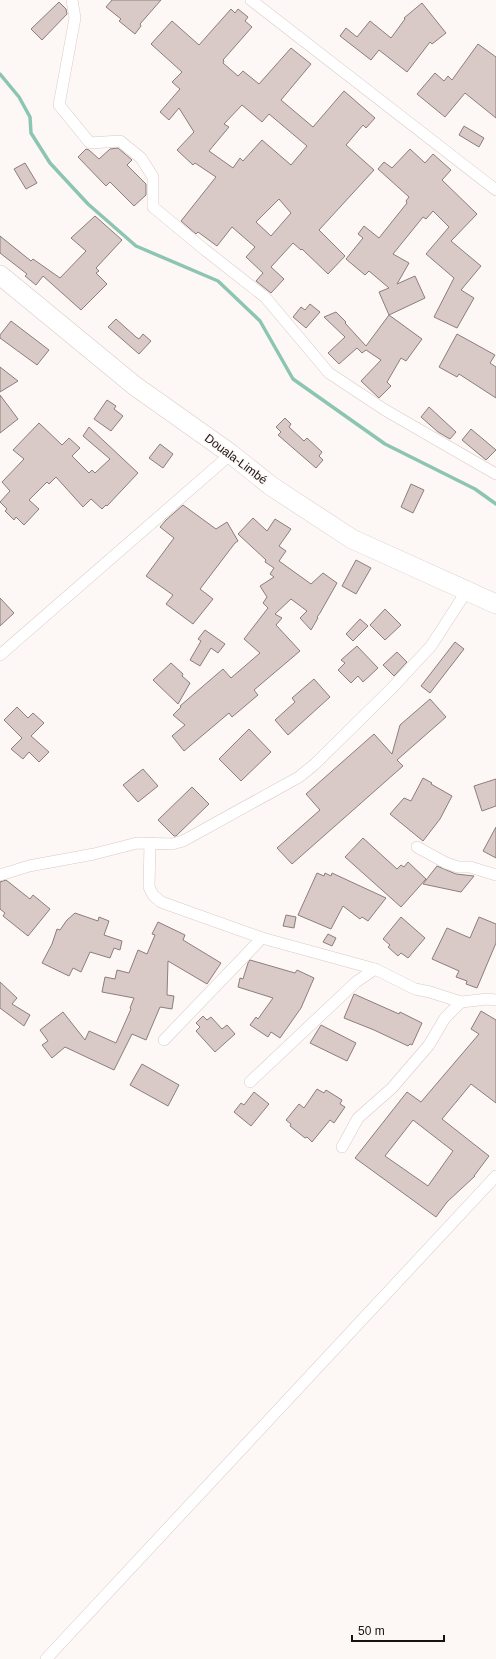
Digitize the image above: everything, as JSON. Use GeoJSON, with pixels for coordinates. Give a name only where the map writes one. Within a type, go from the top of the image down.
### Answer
{"type":"FeatureCollection","features":[{"type":"Feature","properties":{"kind":"highway","name":"Douala-Limbé"},"geometry":{"type":"LineString","coordinates":[[0,275],[135,386],[231,454],[271,486],[352,539],[466,592],[496,604]]}},
{"type":"Feature","properties":{"kind":"street"},"geometry":{"type":"LineString","coordinates":[[72,0],[75,18],[59,105],[90,143],[120,141],[141,158],[153,177],[153,207],[265,297],[328,373],[385,410],[496,474]]}},
{"type":"Feature","properties":{"kind":"street"},"geometry":{"type":"LineString","coordinates":[[251,0],[496,190]]}},
{"type":"Feature","properties":{"kind":"street"},"geometry":{"type":"LineString","coordinates":[[1,653],[231,454]]}},
{"type":"Feature","properties":{"kind":"street"},"geometry":{"type":"LineString","coordinates":[[0,875],[43,863],[94,854],[137,843],[172,844],[183,841],[282,787],[309,768],[392,688],[430,646],[466,592]]}},
{"type":"Feature","properties":{"kind":"street"},"geometry":{"type":"LineString","coordinates":[[150,843],[149,887],[153,895],[161,902],[262,938],[375,969],[415,989],[430,992],[460,1002],[488,999],[496,1000]]}},
{"type":"Feature","properties":{"kind":"street"},"geometry":{"type":"LineString","coordinates":[[417,847],[446,863],[458,867],[470,867],[496,875]]}},
{"type":"Feature","properties":{"kind":"street"},"geometry":{"type":"LineString","coordinates":[[164,1040],[262,938]]}},
{"type":"Feature","properties":{"kind":"street"},"geometry":{"type":"LineString","coordinates":[[250,1082],[356,982],[375,969]]}},
{"type":"Feature","properties":{"kind":"street"},"geometry":{"type":"LineString","coordinates":[[342,1147],[358,1118],[392,1088],[429,1045],[445,1018],[460,1002]]}},
{"type":"Feature","properties":{"kind":"street"},"geometry":{"type":"LineString","coordinates":[[46,1659],[496,1176]]}},
{"type":"Feature","properties":{"kind":"building"},"geometry":{"type":"Polygon","coordinates":[[[112,0],[161,0],[140,24],[141,26],[135,34],[119,21],[121,19],[106,7],[112,0]]]}},
{"type":"Feature","properties":{"kind":"building"},"geometry":{"type":"Polygon","coordinates":[[[59,2],[66,9],[67,14],[42,40],[31,29],[59,2]]]}},
{"type":"Feature","properties":{"kind":"building"},"geometry":{"type":"Polygon","coordinates":[[[422,3],[446,33],[432,44],[430,42],[407,72],[379,50],[371,60],[340,36],[346,28],[357,37],[370,21],[391,38],[405,19],[404,18],[422,3]]]}},
{"type":"Feature","properties":{"kind":"building"},"geometry":{"type":"Polygon","coordinates":[[[231,9],[235,13],[238,9],[248,17],[245,21],[252,27],[223,60],[223,63],[238,76],[243,71],[259,84],[291,48],[311,64],[281,100],[313,127],[344,91],[375,118],[366,128],[363,125],[346,145],[374,170],[319,230],[345,256],[328,274],[302,249],[301,250],[293,243],[271,267],[284,279],[271,293],[256,281],[263,273],[246,257],[255,247],[232,227],[217,246],[198,232],[196,234],[181,221],[216,177],[195,163],[193,165],[177,150],[194,132],[179,108],[169,120],[160,112],[180,89],[172,82],[182,72],[151,44],[172,21],[199,45],[231,9]],[[242,105],[224,124],[229,127],[209,151],[233,168],[240,158],[243,161],[262,140],[291,165],[307,146],[269,114],[262,122],[242,105]],[[279,199],[256,222],[271,236],[291,213],[279,199]]]}},
{"type":"Feature","properties":{"kind":"building"},"geometry":{"type":"Polygon","coordinates":[[[478,44],[496,57],[496,118],[465,93],[445,117],[417,94],[435,73],[444,81],[448,76],[452,80],[478,44]]]}},
{"type":"Feature","properties":{"kind":"building"},"geometry":{"type":"Polygon","coordinates":[[[464,126],[484,138],[479,147],[459,135],[464,126]]]}},
{"type":"Feature","properties":{"kind":"building"},"geometry":{"type":"Polygon","coordinates":[[[118,148],[132,160],[127,165],[146,184],[146,195],[134,206],[110,182],[106,186],[78,157],[86,149],[99,159],[110,149],[118,148]]]}},
{"type":"Feature","properties":{"kind":"building"},"geometry":{"type":"Polygon","coordinates":[[[410,149],[425,163],[433,154],[451,170],[442,180],[477,214],[451,241],[481,266],[461,290],[474,298],[457,328],[434,317],[454,278],[426,254],[449,227],[433,211],[426,219],[423,217],[393,254],[409,263],[397,284],[415,276],[425,298],[389,315],[379,292],[389,288],[369,271],[365,275],[346,259],[363,238],[358,234],[364,226],[379,238],[407,203],[406,201],[409,197],[378,169],[384,162],[392,168],[410,149]]]}},
{"type":"Feature","properties":{"kind":"building"},"geometry":{"type":"Polygon","coordinates":[[[25,163],[37,183],[26,189],[14,169],[25,163]]]}},
{"type":"Feature","properties":{"kind":"building"},"geometry":{"type":"Polygon","coordinates":[[[95,216],[122,240],[96,268],[99,271],[96,273],[107,284],[81,310],[43,276],[36,285],[25,276],[27,274],[0,253],[0,236],[31,261],[33,259],[60,278],[86,251],[71,238],[95,216]]]}},
{"type":"Feature","properties":{"kind":"building"},"geometry":{"type":"Polygon","coordinates":[[[310,304],[320,312],[306,328],[293,317],[301,307],[305,310],[310,304]]]}},
{"type":"Feature","properties":{"kind":"building"},"geometry":{"type":"Polygon","coordinates":[[[336,312],[366,346],[389,315],[422,339],[406,361],[401,358],[387,382],[391,386],[379,398],[361,381],[381,360],[366,350],[362,353],[357,348],[339,364],[328,353],[345,337],[324,317],[336,312]]]}},
{"type":"Feature","properties":{"kind":"building"},"geometry":{"type":"Polygon","coordinates":[[[116,319],[139,339],[143,334],[151,341],[139,354],[108,327],[116,319]]]}},
{"type":"Feature","properties":{"kind":"building"},"geometry":{"type":"Polygon","coordinates":[[[11,321],[49,350],[37,365],[0,338],[0,335],[11,321]]]}},
{"type":"Feature","properties":{"kind":"building"},"geometry":{"type":"Polygon","coordinates":[[[457,334],[495,355],[490,363],[496,367],[496,398],[459,374],[457,377],[439,367],[457,334]]]}},
{"type":"Feature","properties":{"kind":"building"},"geometry":{"type":"Polygon","coordinates":[[[0,367],[18,381],[0,392],[0,367]]]}},
{"type":"Feature","properties":{"kind":"building"},"geometry":{"type":"Polygon","coordinates":[[[0,395],[18,419],[0,433],[0,395]]]}},
{"type":"Feature","properties":{"kind":"building"},"geometry":{"type":"Polygon","coordinates":[[[107,400],[116,406],[114,409],[123,416],[111,431],[94,419],[107,400]]]}},
{"type":"Feature","properties":{"kind":"building"},"geometry":{"type":"Polygon","coordinates":[[[429,407],[456,432],[450,439],[438,432],[421,417],[429,407]]]}},
{"type":"Feature","properties":{"kind":"building"},"geometry":{"type":"Polygon","coordinates":[[[285,418],[291,424],[289,427],[304,441],[307,438],[322,452],[319,456],[323,460],[316,468],[278,435],[281,432],[276,427],[285,418]]]}},
{"type":"Feature","properties":{"kind":"building"},"geometry":{"type":"Polygon","coordinates":[[[39,423],[62,445],[69,438],[80,448],[72,456],[89,473],[92,470],[95,473],[110,459],[83,436],[89,427],[138,473],[107,506],[106,505],[102,509],[91,499],[83,507],[56,477],[49,484],[47,482],[29,500],[39,509],[24,525],[16,517],[14,520],[5,511],[7,509],[0,502],[10,491],[2,482],[24,459],[13,450],[39,423]]]}},
{"type":"Feature","properties":{"kind":"building"},"geometry":{"type":"Polygon","coordinates":[[[471,429],[496,450],[486,460],[462,440],[471,429]]]}},
{"type":"Feature","properties":{"kind":"building"},"geometry":{"type":"Polygon","coordinates":[[[160,444],[173,454],[163,468],[149,458],[160,444]]]}},
{"type":"Feature","properties":{"kind":"building"},"geometry":{"type":"Polygon","coordinates":[[[411,484],[424,490],[413,513],[401,507],[411,484]]]}},
{"type":"Feature","properties":{"kind":"building"},"geometry":{"type":"Polygon","coordinates":[[[183,505],[216,529],[227,522],[238,541],[200,589],[213,599],[193,624],[166,604],[173,595],[146,576],[174,538],[160,527],[183,505]]]}},
{"type":"Feature","properties":{"kind":"building"},"geometry":{"type":"Polygon","coordinates":[[[253,518],[267,531],[275,519],[291,529],[279,546],[286,551],[279,561],[311,584],[323,573],[337,583],[311,630],[300,618],[307,611],[291,599],[275,614],[282,618],[276,625],[300,651],[254,690],[258,695],[232,717],[229,713],[184,751],[172,736],[185,725],[173,715],[181,707],[180,706],[223,669],[231,678],[260,653],[244,639],[268,608],[263,603],[267,597],[260,586],[274,577],[270,574],[274,568],[265,562],[266,560],[238,534],[253,518]]]}},
{"type":"Feature","properties":{"kind":"building"},"geometry":{"type":"Polygon","coordinates":[[[356,560],[371,568],[356,594],[342,586],[356,560]]]}},
{"type":"Feature","properties":{"kind":"building"},"geometry":{"type":"Polygon","coordinates":[[[0,598],[14,613],[0,626],[0,598]]]}},
{"type":"Feature","properties":{"kind":"building"},"geometry":{"type":"Polygon","coordinates":[[[385,609],[401,625],[385,640],[370,625],[385,609]]]}},
{"type":"Feature","properties":{"kind":"building"},"geometry":{"type":"Polygon","coordinates":[[[360,619],[368,626],[353,641],[346,634],[360,619]]]}},
{"type":"Feature","properties":{"kind":"building"},"geometry":{"type":"Polygon","coordinates":[[[205,630],[225,644],[218,653],[211,648],[200,666],[190,660],[201,641],[198,639],[205,630]]]}},
{"type":"Feature","properties":{"kind":"building"},"geometry":{"type":"Polygon","coordinates":[[[455,642],[464,649],[430,693],[421,686],[455,642]]]}},
{"type":"Feature","properties":{"kind":"building"},"geometry":{"type":"Polygon","coordinates":[[[357,646],[378,668],[363,682],[358,676],[351,683],[338,670],[345,663],[341,660],[357,646]]]}},
{"type":"Feature","properties":{"kind":"building"},"geometry":{"type":"Polygon","coordinates":[[[397,652],[407,662],[394,676],[383,665],[397,652]]]}},
{"type":"Feature","properties":{"kind":"building"},"geometry":{"type":"Polygon","coordinates":[[[171,663],[190,683],[178,704],[153,680],[171,663]]]}},
{"type":"Feature","properties":{"kind":"building"},"geometry":{"type":"Polygon","coordinates":[[[314,679],[330,697],[288,735],[275,720],[295,702],[292,698],[314,679]]]}},
{"type":"Feature","properties":{"kind":"building"},"geometry":{"type":"Polygon","coordinates":[[[430,699],[446,717],[397,760],[403,766],[292,864],[277,848],[320,810],[306,794],[374,734],[392,754],[400,725],[430,699]]]}},
{"type":"Feature","properties":{"kind":"building"},"geometry":{"type":"Polygon","coordinates":[[[17,707],[28,718],[33,713],[44,723],[31,736],[49,752],[39,762],[29,752],[23,759],[11,749],[22,738],[4,720],[17,707]]]}},
{"type":"Feature","properties":{"kind":"building"},"geometry":{"type":"Polygon","coordinates":[[[249,729],[271,752],[241,781],[219,759],[249,729]]]}},
{"type":"Feature","properties":{"kind":"building"},"geometry":{"type":"Polygon","coordinates":[[[143,769],[158,786],[138,802],[123,785],[143,769]]]}},
{"type":"Feature","properties":{"kind":"building"},"geometry":{"type":"Polygon","coordinates":[[[423,778],[452,796],[440,819],[423,841],[390,814],[404,798],[411,801],[423,778]]]}},
{"type":"Feature","properties":{"kind":"building"},"geometry":{"type":"Polygon","coordinates":[[[496,779],[496,806],[482,811],[474,786],[496,779]]]}},
{"type":"Feature","properties":{"kind":"building"},"geometry":{"type":"Polygon","coordinates":[[[192,787],[209,804],[176,836],[174,836],[158,820],[192,787]]]}},
{"type":"Feature","properties":{"kind":"building"},"geometry":{"type":"Polygon","coordinates":[[[496,827],[496,858],[483,851],[496,827]]]}},
{"type":"Feature","properties":{"kind":"building"},"geometry":{"type":"Polygon","coordinates":[[[363,838],[397,869],[401,865],[404,867],[408,862],[426,879],[401,907],[345,857],[363,838]]]}},
{"type":"Feature","properties":{"kind":"building"},"geometry":{"type":"Polygon","coordinates":[[[437,866],[456,874],[474,876],[461,892],[423,884],[437,866]]]}},
{"type":"Feature","properties":{"kind":"building"},"geometry":{"type":"Polygon","coordinates":[[[317,873],[324,876],[325,873],[331,876],[332,873],[386,898],[368,921],[362,917],[360,919],[343,906],[331,929],[298,915],[317,873]]]}},
{"type":"Feature","properties":{"kind":"building"},"geometry":{"type":"Polygon","coordinates":[[[6,880],[30,899],[33,895],[50,909],[28,936],[3,916],[5,913],[0,909],[0,882],[6,880]]]}},
{"type":"Feature","properties":{"kind":"building"},"geometry":{"type":"Polygon","coordinates":[[[75,913],[98,921],[99,917],[109,921],[104,935],[122,941],[120,950],[114,948],[110,958],[90,952],[81,972],[73,968],[69,976],[42,963],[52,944],[57,929],[60,930],[67,920],[75,913]]]}},
{"type":"Feature","properties":{"kind":"building"},"geometry":{"type":"Polygon","coordinates":[[[286,915],[296,917],[294,928],[283,926],[286,915]]]}},
{"type":"Feature","properties":{"kind":"building"},"geometry":{"type":"Polygon","coordinates":[[[401,917],[425,938],[408,958],[401,953],[398,956],[388,947],[390,945],[383,939],[401,917]]]}},
{"type":"Feature","properties":{"kind":"building"},"geometry":{"type":"Polygon","coordinates":[[[479,917],[496,924],[496,943],[477,988],[466,984],[467,981],[456,977],[459,971],[432,959],[447,928],[470,938],[479,917]]]}},
{"type":"Feature","properties":{"kind":"building"},"geometry":{"type":"Polygon","coordinates":[[[158,922],[185,935],[183,940],[221,963],[207,984],[168,961],[167,995],[174,996],[172,1009],[160,1007],[146,1040],[132,1034],[114,1070],[65,1047],[52,1058],[42,1045],[48,1041],[40,1030],[63,1012],[85,1040],[89,1031],[116,1043],[131,1009],[130,1008],[134,998],[102,992],[105,977],[115,979],[117,970],[129,973],[138,950],[147,954],[155,935],[152,934],[158,922]]]}},
{"type":"Feature","properties":{"kind":"building"},"geometry":{"type":"Polygon","coordinates":[[[328,934],[336,938],[332,946],[323,942],[328,934]]]}},
{"type":"Feature","properties":{"kind":"building"},"geometry":{"type":"Polygon","coordinates":[[[250,960],[295,973],[297,970],[314,978],[301,1008],[280,1038],[271,1032],[268,1037],[250,1025],[256,1017],[258,1019],[273,998],[238,987],[240,978],[243,979],[250,960]]]}},
{"type":"Feature","properties":{"kind":"building"},"geometry":{"type":"Polygon","coordinates":[[[0,982],[17,998],[12,1004],[30,1015],[24,1026],[0,1008],[0,982]]]}},
{"type":"Feature","properties":{"kind":"building"},"geometry":{"type":"Polygon","coordinates":[[[354,994],[399,1014],[400,1012],[422,1023],[412,1045],[410,1044],[408,1046],[344,1018],[354,994]]]}},
{"type":"Feature","properties":{"kind":"building"},"geometry":{"type":"Polygon","coordinates":[[[481,1011],[496,1020],[496,1103],[471,1084],[442,1119],[489,1156],[475,1176],[447,1202],[436,1217],[355,1158],[407,1092],[421,1102],[479,1034],[471,1029],[481,1011]],[[413,1120],[385,1156],[428,1186],[453,1151],[413,1120]]]}},
{"type":"Feature","properties":{"kind":"building"},"geometry":{"type":"Polygon","coordinates":[[[203,1016],[207,1020],[211,1017],[222,1029],[227,1025],[235,1034],[215,1052],[196,1031],[200,1027],[196,1023],[203,1016]]]}},
{"type":"Feature","properties":{"kind":"building"},"geometry":{"type":"Polygon","coordinates":[[[321,1025],[356,1043],[347,1061],[310,1043],[321,1025]]]}},
{"type":"Feature","properties":{"kind":"building"},"geometry":{"type":"Polygon","coordinates":[[[142,1064],[179,1085],[168,1106],[130,1085],[142,1064]]]}},
{"type":"Feature","properties":{"kind":"building"},"geometry":{"type":"Polygon","coordinates":[[[317,1089],[324,1093],[326,1090],[342,1100],[340,1104],[345,1107],[334,1123],[330,1120],[312,1142],[290,1126],[291,1124],[286,1120],[299,1104],[304,1108],[317,1089]]]}},
{"type":"Feature","properties":{"kind":"building"},"geometry":{"type":"Polygon","coordinates":[[[254,1092],[269,1104],[251,1126],[234,1112],[241,1103],[244,1105],[254,1092]]]}},
{"type":"Feature","properties":{"kind":"waterway"},"geometry":{"type":"LineString","coordinates":[[0,74],[19,97],[30,117],[31,133],[50,163],[88,204],[136,246],[218,281],[260,321],[293,379],[385,444],[475,489],[496,504]]}}]}
